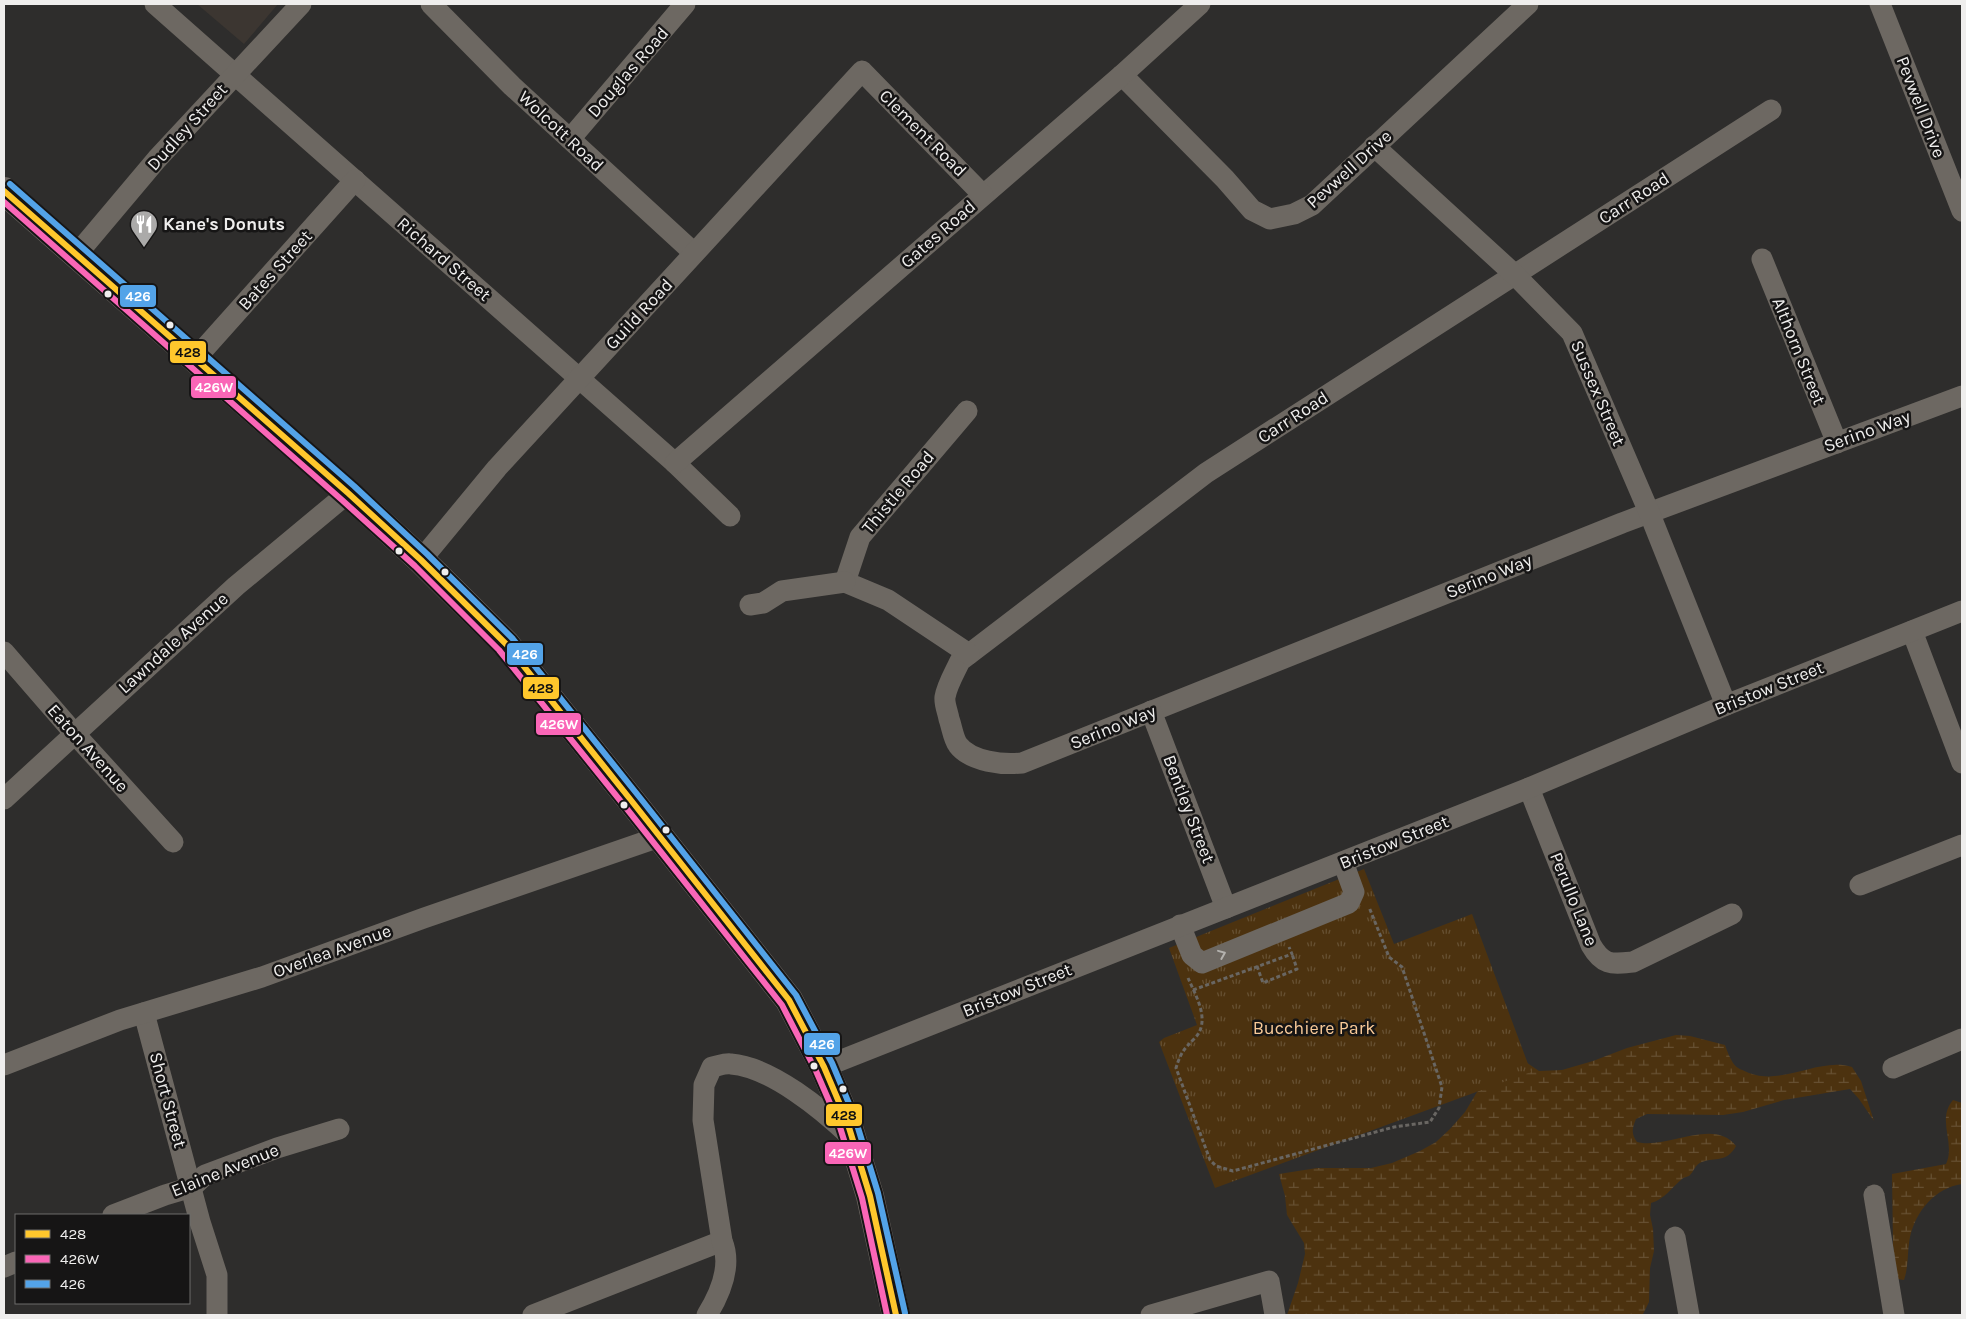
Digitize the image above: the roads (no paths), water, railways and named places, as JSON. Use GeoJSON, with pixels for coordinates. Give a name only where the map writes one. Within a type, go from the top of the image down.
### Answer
{"type":"FeatureCollection","features":[{"type":"Feature","properties":{"kind":"main road"},"geometry":{"type":"LineString","coordinates":[[4,191],[348,493],[421,560],[506,644],[789,1000],[824,1067],[851,1137],[870,1196],[896,1315]]}},
{"type":"Feature","properties":{"kind":"street","name":"Richard Street"},"geometry":{"type":"LineString","coordinates":[[155,4],[580,378],[675,463],[730,516]]}},
{"type":"Feature","properties":{"kind":"street","name":"Dudley Street"},"geometry":{"type":"LineString","coordinates":[[77,254],[157,159],[300,4]]}},
{"type":"Feature","properties":{"kind":"street","name":"Wolcott Road"},"geometry":{"type":"LineString","coordinates":[[431,4],[512,86],[694,253]]}},
{"type":"Feature","properties":{"kind":"street","name":"Douglas Road"},"geometry":{"type":"LineString","coordinates":[[570,139],[685,4]]}},
{"type":"Feature","properties":{"kind":"street","name":"Gates Road"},"geometry":{"type":"LineString","coordinates":[[675,463],[1122,75],[1200,4]]}},
{"type":"Feature","properties":{"kind":"street","name":"Pevwell Drive"},"geometry":{"type":"LineString","coordinates":[[1122,75],[1225,179],[1252,210],[1270,219],[1294,214],[1312,205],[1528,4]]}},
{"type":"Feature","properties":{"kind":"street","name":"Pevwell Drive"},"geometry":{"type":"LineString","coordinates":[[1880,4],[1962,211]]}},
{"type":"Feature","properties":{"kind":"street","name":"Clement Road"},"geometry":{"type":"LineString","coordinates":[[862,71],[983,195]]}},
{"type":"Feature","properties":{"kind":"street","name":"Guild Road"},"geometry":{"type":"LineString","coordinates":[[421,560],[497,468],[862,71]]}},
{"type":"Feature","properties":{"kind":"street","name":"Carr Road"},"geometry":{"type":"LineString","coordinates":[[1019,763],[992,763],[969,753],[958,745],[952,730],[945,698],[960,661],[1206,474],[1771,110]]}},
{"type":"Feature","properties":{"kind":"street","name":"Sussex Street"},"geometry":{"type":"LineString","coordinates":[[1374,146],[1514,274],[1572,333],[1649,512],[1726,705]]}},
{"type":"Feature","properties":{"kind":"street","name":"Bates Street"},"geometry":{"type":"LineString","coordinates":[[196,359],[355,180]]}},
{"type":"Feature","properties":{"kind":"street","name":"Althorn Street"},"geometry":{"type":"LineString","coordinates":[[1762,259],[1837,442]]}},
{"type":"Feature","properties":{"kind":"street","name":"Serino Way"},"geometry":{"type":"LineString","coordinates":[[1019,763],[1649,512],[1962,396]]}},
{"type":"Feature","properties":{"kind":"street","name":"Thistle Road"},"geometry":{"type":"LineString","coordinates":[[845,582],[860,537],[967,411]]}},
{"type":"Feature","properties":{"kind":"street","name":"Lawndale Avenue"},"geometry":{"type":"LineString","coordinates":[[4,799],[236,586],[348,493]]}},
{"type":"Feature","properties":{"kind":"street"},"geometry":{"type":"LineString","coordinates":[[750,606],[763,603],[782,591],[845,582],[888,600],[969,654]]}},
{"type":"Feature","properties":{"kind":"street","name":"Bristow Street"},"geometry":{"type":"LineString","coordinates":[[824,1067],[1530,788],[1726,705],[1962,611]]}},
{"type":"Feature","properties":{"kind":"street"},"geometry":{"type":"LineString","coordinates":[[1912,631],[1962,763]]}},
{"type":"Feature","properties":{"kind":"street","name":"Eaton Avenue"},"geometry":{"type":"LineString","coordinates":[[4,652],[74,733],[173,842]]}},
{"type":"Feature","properties":{"kind":"street","name":"Bentley Street"},"geometry":{"type":"LineString","coordinates":[[1152,711],[1226,908]]}},
{"type":"Feature","properties":{"kind":"street","name":"Perullo Lane"},"geometry":{"type":"LineString","coordinates":[[1530,788],[1592,945],[1596,953],[1604,961],[1618,964],[1633,962],[1732,914]]}},
{"type":"Feature","properties":{"kind":"street","name":"Overlea Avenue"},"geometry":{"type":"LineString","coordinates":[[4,1064],[120,1020],[262,977],[424,918],[659,837]]}},
{"type":"Feature","properties":{"kind":"street"},"geometry":{"type":"LineString","coordinates":[[1860,885],[1962,845]]}},
{"type":"Feature","properties":{"kind":"street"},"geometry":{"type":"LineString","coordinates":[[1180,926],[1192,955],[1202,962],[1350,903],[1354,892],[1343,862]]}},
{"type":"Feature","properties":{"kind":"street","name":"Short Street"},"geometry":{"type":"LineString","coordinates":[[144,1013],[200,1222],[217,1275],[218,1315]]}},
{"type":"Feature","properties":{"kind":"street"},"geometry":{"type":"LineString","coordinates":[[1893,1068],[1962,1039]]}},
{"type":"Feature","properties":{"kind":"street"},"geometry":{"type":"LineString","coordinates":[[707,1315],[717,1298],[727,1252],[722,1241],[703,1120],[704,1085],[712,1067],[729,1064],[742,1065],[761,1072],[822,1110],[851,1137]]}},
{"type":"Feature","properties":{"kind":"street","name":"Elaine Avenue"},"geometry":{"type":"LineString","coordinates":[[116,1214],[192,1187],[205,1175],[277,1148],[339,1129]]}},
{"type":"Feature","properties":{"kind":"street"},"geometry":{"type":"LineString","coordinates":[[1874,1195],[1894,1315]]}},
{"type":"Feature","properties":{"kind":"street"},"geometry":{"type":"LineString","coordinates":[[1676,1237],[1689,1315]]}},
{"type":"Feature","properties":{"kind":"street"},"geometry":{"type":"LineString","coordinates":[[533,1315],[722,1241]]}},
{"type":"Feature","properties":{"kind":"street"},"geometry":{"type":"LineString","coordinates":[[1151,1315],[1268,1281],[1275,1315]]}},
{"type":"Feature","properties":{"kind":"place","name":"Kane's Donuts"},"geometry":{"type":"Point","coordinates":[144,248]}},
{"type":"Feature","properties":{"kind":"park label","name":"Bucchiere Park"},"geometry":{"type":"Point","coordinates":[1314,1028]}}]}
